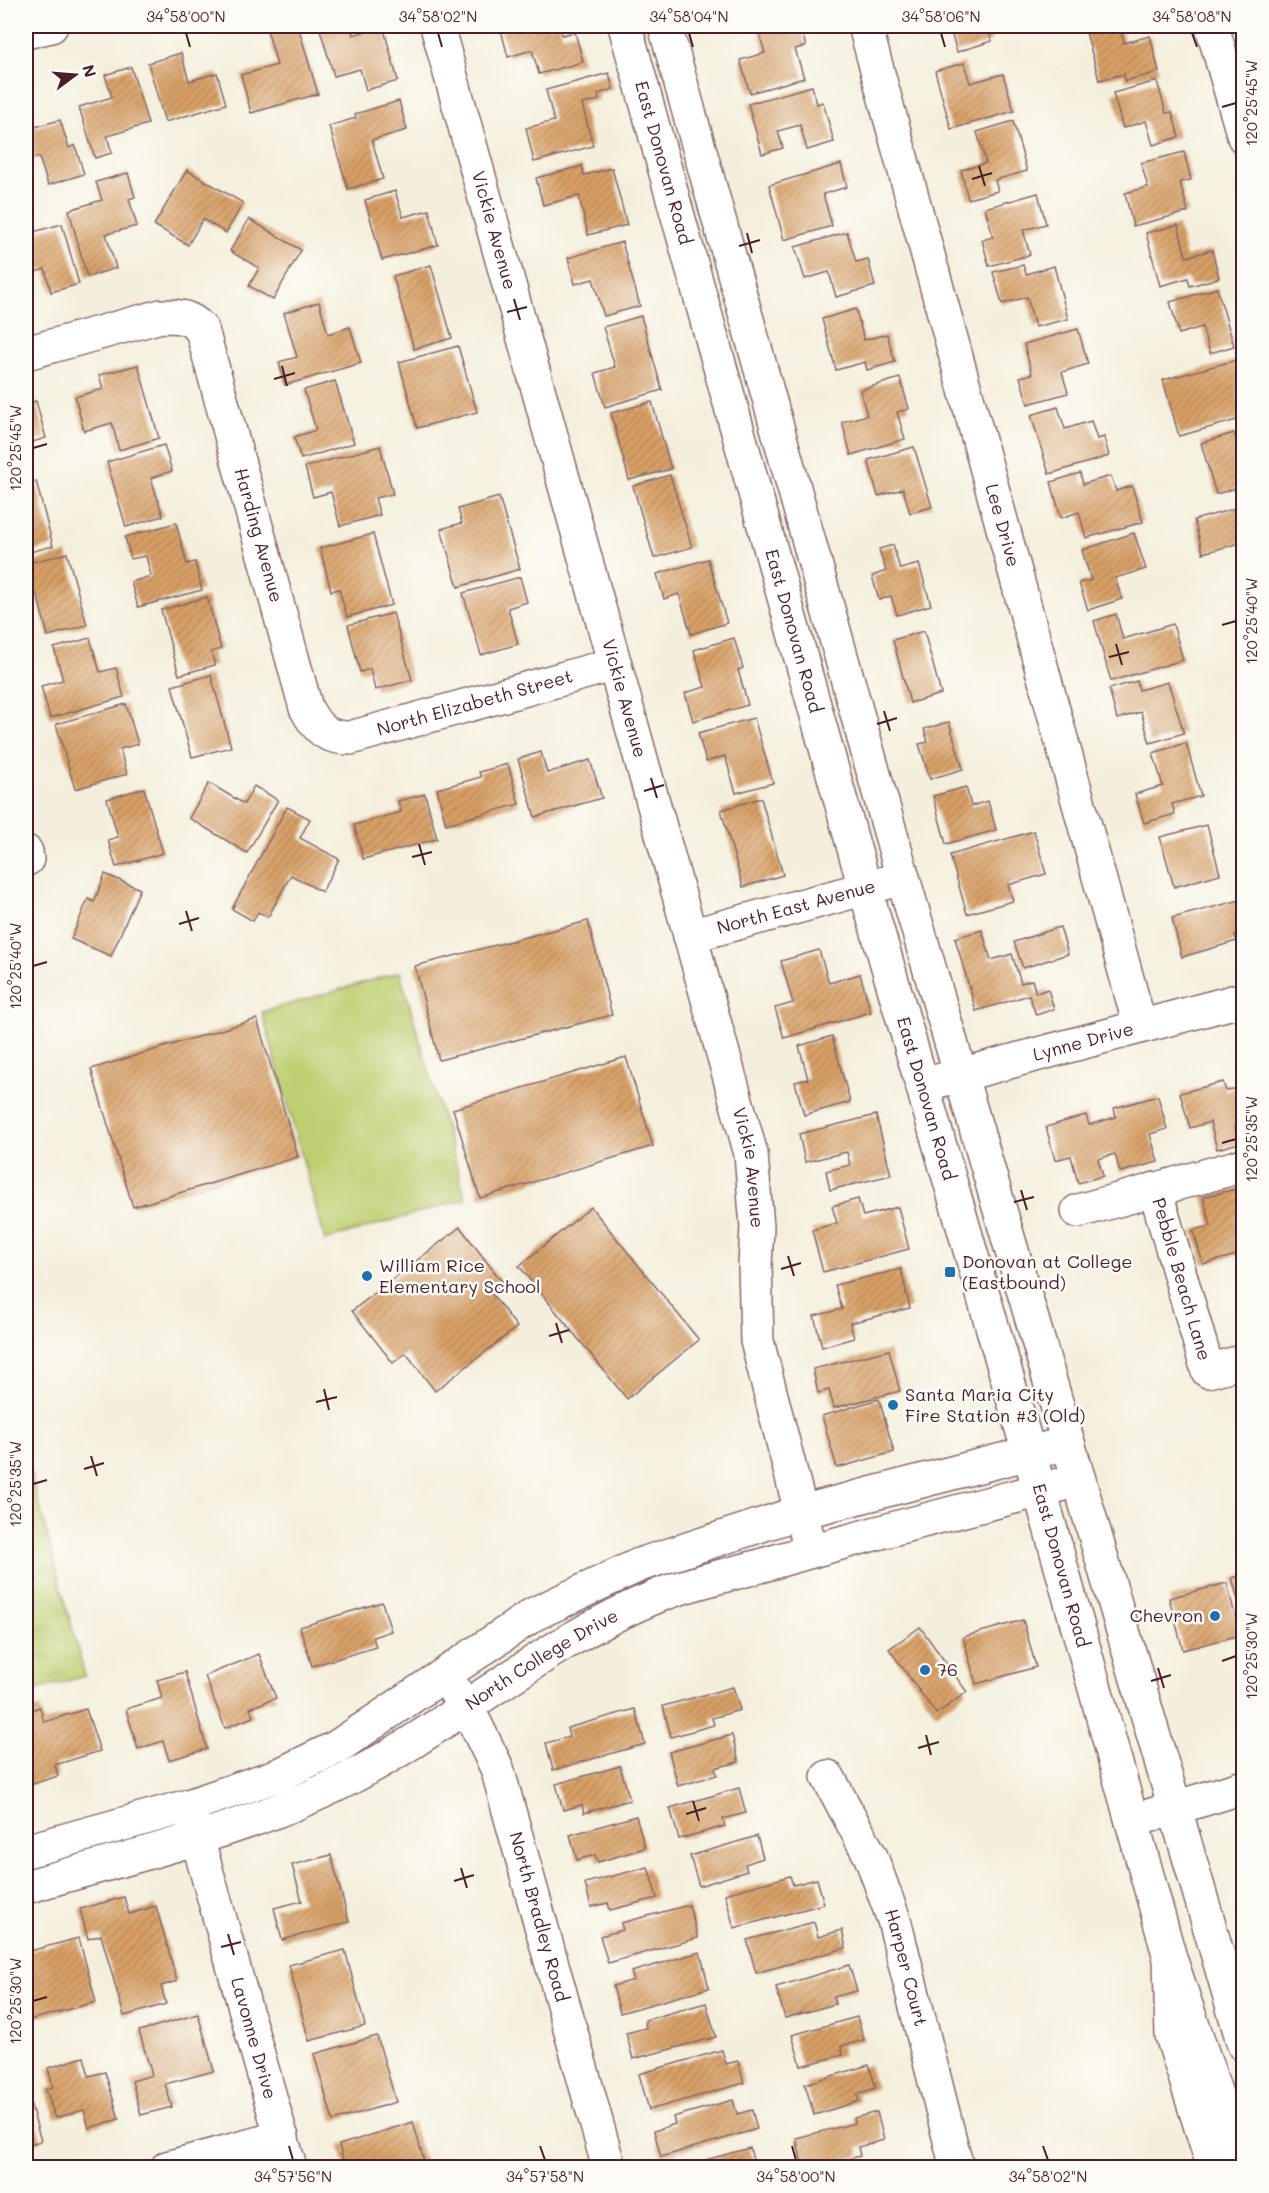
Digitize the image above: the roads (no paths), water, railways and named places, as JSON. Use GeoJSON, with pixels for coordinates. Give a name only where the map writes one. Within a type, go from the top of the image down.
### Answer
{"type":"FeatureCollection","features":[{"type":"Feature","properties":{"kind":"main road","name":"Vickie Avenue"},"geometry":{"type":"LineString","coordinates":[[437,26],[750,1154],[757,1227],[755,1265],[757,1341],[811,1551]]}},
{"type":"Feature","properties":{"kind":"main road","name":"East Donovan Road"},"geometry":{"type":"LineString","coordinates":[[625,26],[865,888],[1040,1491],[1170,1958],[1241,2168]]}},
{"type":"Feature","properties":{"kind":"main road","name":"East Donovan Road"},"geometry":{"type":"LineString","coordinates":[[665,26],[959,1075],[1244,2045]]}},
{"type":"Feature","properties":{"kind":"main road","name":"Lee Drive"},"geometry":{"type":"LineString","coordinates":[[865,26],[938,281],[1140,1026]]}},
{"type":"Feature","properties":{"kind":"main road"},"geometry":{"type":"LineString","coordinates":[[1212,26],[1244,137]]}},
{"type":"Feature","properties":{"kind":"main road","name":"Harding Avenue"},"geometry":{"type":"LineString","coordinates":[[26,353],[161,316],[183,315],[195,322],[202,330],[306,708],[316,728],[333,738]]}},
{"type":"Feature","properties":{"kind":"main road","name":"North Elizabeth Street"},"geometry":{"type":"LineString","coordinates":[[333,738],[350,738],[615,664]]}},
{"type":"Feature","properties":{"kind":"main road","name":"North East Avenue"},"geometry":{"type":"LineString","coordinates":[[690,936],[903,878]]}},
{"type":"Feature","properties":{"kind":"main road","name":"Lynne Drive"},"geometry":{"type":"LineString","coordinates":[[923,1085],[1244,999]]}},
{"type":"Feature","properties":{"kind":"main road"},"geometry":{"type":"LineString","coordinates":[[1078,1211],[1244,1165]]}},
{"type":"Feature","properties":{"kind":"main road","name":"Pebble Beach Lane"},"geometry":{"type":"LineString","coordinates":[[1155,1189],[1208,1371],[1244,1361]]}},
{"type":"Feature","properties":{"kind":"main road","name":"North College Drive"},"geometry":{"type":"LineString","coordinates":[[26,1887],[193,1821],[279,1775],[337,1748],[534,1614],[639,1565],[801,1512],[1068,1443]]}},
{"type":"Feature","properties":{"kind":"main road","name":"North College Drive"},"geometry":{"type":"LineString","coordinates":[[26,1851],[293,1805],[352,1777],[467,1707],[555,1648],[662,1594],[811,1551],[1079,1480]]}},
{"type":"Feature","properties":{"kind":"main road","name":"North Bradley Road"},"geometry":{"type":"LineString","coordinates":[[445,1676],[467,1707],[497,1768],[609,2168]]}},
{"type":"Feature","properties":{"kind":"main road","name":"Harper Court"},"geometry":{"type":"LineString","coordinates":[[828,1778],[872,1857],[894,1920],[957,2168]]}},
{"type":"Feature","properties":{"kind":"main road"},"geometry":{"type":"LineString","coordinates":[[1132,1821],[1244,1787]]}},
{"type":"Feature","properties":{"kind":"main road","name":"Lavonne Drive"},"geometry":{"type":"LineString","coordinates":[[193,1821],[286,2152]]}},
{"type":"Feature","properties":{"kind":"main road"},"geometry":{"type":"LineString","coordinates":[[1170,1958],[1172,2036],[1214,2168]]}},
{"type":"Feature","properties":{"kind":"main road"},"geometry":{"type":"LineString","coordinates":[[167,2168],[286,2152]]}},
{"type":"Feature","properties":{"kind":"place","name":"Donovan at College (Eastbound)"},"geometry":{"type":"Point","coordinates":[950,1272]}},
{"type":"Feature","properties":{"kind":"place","name":"William Rice Elementary School"},"geometry":{"type":"Point","coordinates":[367,1276]}},
{"type":"Feature","properties":{"kind":"place","name":"Santa Maria City Fire Station #3 (Old)"},"geometry":{"type":"Point","coordinates":[893,1405]}},
{"type":"Feature","properties":{"kind":"place","name":"Chevron"},"geometry":{"type":"Point","coordinates":[1215,1616]}},
{"type":"Feature","properties":{"kind":"place","name":"76"},"geometry":{"type":"Point","coordinates":[925,1670]}}]}
